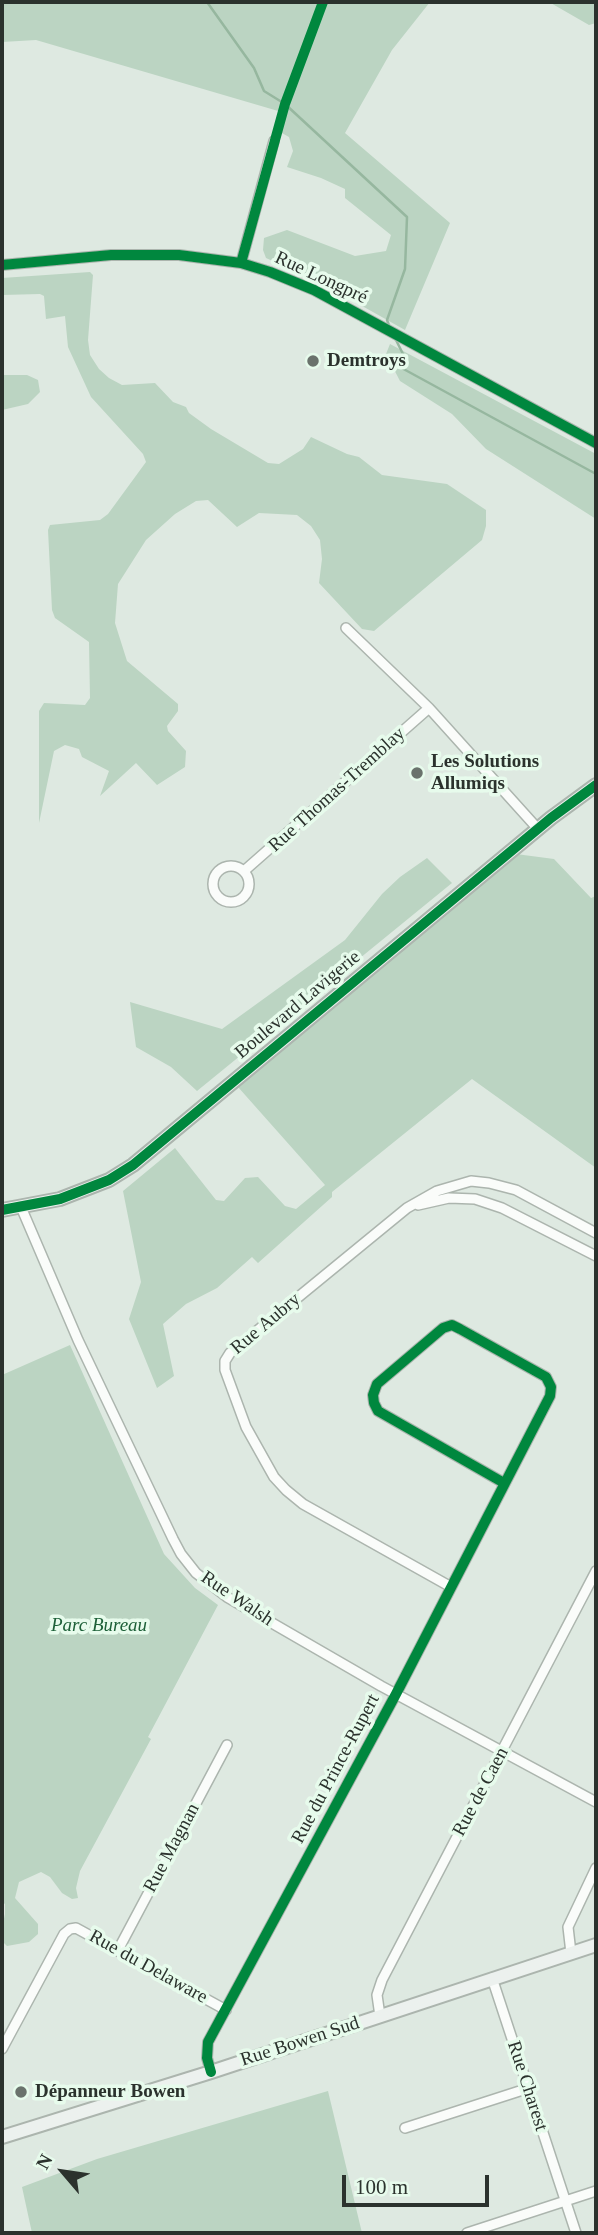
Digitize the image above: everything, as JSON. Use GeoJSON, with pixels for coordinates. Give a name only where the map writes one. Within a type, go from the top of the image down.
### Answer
{"type":"FeatureCollection","features":[{"type":"Feature","properties":{"kind":"street"},"geometry":{"type":"LineString","coordinates":[[241,264],[274,141]]}},
{"type":"Feature","properties":{"kind":"street","name":"Rue Longpré"},"geometry":{"type":"LineString","coordinates":[[2,265],[111,255],[179,255],[241,264],[270,272],[314,290],[596,443]]}},
{"type":"Feature","properties":{"kind":"street"},"geometry":{"type":"LineString","coordinates":[[346,628],[429,708],[538,828]]}},
{"type":"Feature","properties":{"kind":"street","name":"Rue Thomas-Tremblay"},"geometry":{"type":"LineString","coordinates":[[244,871],[429,708]]}},
{"type":"Feature","properties":{"kind":"street","name":"Boulevard Lavigerie"},"geometry":{"type":"LineString","coordinates":[[2,1210],[60,1199],[109,1180],[133,1165],[538,828],[596,785]]}},
{"type":"Feature","properties":{"kind":"street","name":"Rue Thomas-Tremblay"},"geometry":{"type":"LineString","coordinates":[[230,866],[244,871],[248,877],[248,892],[236,902],[222,900],[213,887],[217,873],[230,866]]}},
{"type":"Feature","properties":{"kind":"street","name":"Rue Aubry"},"geometry":{"type":"LineString","coordinates":[[451,1587],[303,1504],[286,1490],[274,1477],[246,1427],[225,1370],[225,1361],[230,1353],[407,1208],[437,1191],[471,1181],[489,1182],[516,1190],[596,1233]]}},
{"type":"Feature","properties":{"kind":"street","name":"Rue Aubry"},"geometry":{"type":"LineString","coordinates":[[407,1208],[449,1198],[475,1199],[502,1208],[596,1256]]}},
{"type":"Feature","properties":{"kind":"street","name":"Rue Walsh"},"geometry":{"type":"LineString","coordinates":[[22,1208],[78,1340],[173,1539],[189,1565],[228,1597],[396,1694],[596,1802]]}},
{"type":"Feature","properties":{"kind":"street","name":"Rue du Prince-Rupert"},"geometry":{"type":"LineString","coordinates":[[211,2071],[206,2049],[396,1694],[551,1396],[551,1387],[546,1377],[452,1325],[443,1328],[377,1384],[373,1395],[374,1403],[378,1411],[504,1483]]}},
{"type":"Feature","properties":{"kind":"street","name":"Rue de Caen"},"geometry":{"type":"LineString","coordinates":[[380,2016],[377,1995],[382,1980],[596,1571]]}},
{"type":"Feature","properties":{"kind":"street","name":"Rue Magnan"},"geometry":{"type":"LineString","coordinates":[[118,1950],[227,1745]]}},
{"type":"Feature","properties":{"kind":"street"},"geometry":{"type":"LineString","coordinates":[[571,1953],[568,1933],[570,1919],[596,1868]]}},
{"type":"Feature","properties":{"kind":"street","name":"Rue du Delaware"},"geometry":{"type":"LineString","coordinates":[[12,2030],[64,1934],[76,1928],[226,2010]]}},
{"type":"Feature","properties":{"kind":"street","name":"Rue Bowen Sud"},"geometry":{"type":"LineString","coordinates":[[2,2137],[596,1945]]}},
{"type":"Feature","properties":{"kind":"street","name":"Rue Charest"},"geometry":{"type":"LineString","coordinates":[[492,1978],[576,2233]]}},
{"type":"Feature","properties":{"kind":"street"},"geometry":{"type":"LineString","coordinates":[[2,2024],[12,2030],[2,2049]]}},
{"type":"Feature","properties":{"kind":"street"},"geometry":{"type":"LineString","coordinates":[[405,2128],[529,2088]]}},
{"type":"Feature","properties":{"kind":"street"},"geometry":{"type":"LineString","coordinates":[[467,2233],[596,2191]]}},
{"type":"Feature","properties":{"kind":"green space"},"geometry":{"type":"Polygon","coordinates":[[[2,2],[430,2],[392,50],[345,133],[450,223],[405,330],[323,284],[266,258],[263,250],[264,238],[287,230],[355,256],[386,251],[391,235],[345,198],[345,189],[287,167],[293,151],[289,137],[280,132],[285,113],[36,40],[2,42],[2,2]]]}},
{"type":"Feature","properties":{"kind":"green space"},"geometry":{"type":"Polygon","coordinates":[[[549,2],[596,2],[596,23],[589,25],[549,2]]]}},
{"type":"Feature","properties":{"kind":"green space"},"geometry":{"type":"Polygon","coordinates":[[[90,272],[93,275],[88,340],[90,355],[109,378],[122,385],[155,383],[173,402],[186,407],[189,413],[211,429],[268,463],[279,464],[303,449],[311,437],[359,457],[382,475],[447,484],[486,510],[486,526],[482,540],[374,631],[362,629],[319,583],[322,559],[320,540],[311,526],[297,515],[259,513],[237,527],[208,500],[196,501],[175,514],[146,540],[118,584],[115,623],[127,661],[178,704],[178,711],[167,726],[168,731],[186,751],[185,767],[157,785],[136,763],[100,796],[109,771],[82,757],[79,749],[65,745],[54,751],[39,823],[39,711],[44,703],[85,705],[90,698],[89,642],[55,618],[52,610],[48,530],[50,525],[100,520],[108,514],[146,462],[143,454],[91,397],[68,347],[65,316],[46,319],[44,296],[40,294],[2,295],[2,278],[90,272]]]}},
{"type":"Feature","properties":{"kind":"green space"},"geometry":{"type":"Polygon","coordinates":[[[390,344],[596,454],[596,519],[486,449],[452,414],[400,381],[386,354],[390,344]]]}},
{"type":"Feature","properties":{"kind":"green space"},"geometry":{"type":"Polygon","coordinates":[[[2,375],[27,375],[38,380],[40,392],[28,404],[2,410],[2,375]]]}},
{"type":"Feature","properties":{"kind":"green space"},"geometry":{"type":"Polygon","coordinates":[[[516,854],[554,859],[591,898],[596,896],[596,1168],[472,1079],[332,1192],[332,1197],[258,1263],[252,1257],[217,1288],[186,1304],[163,1324],[174,1376],[157,1388],[129,1319],[141,1282],[123,1191],[175,1148],[216,1200],[224,1201],[245,1178],[258,1177],[285,1206],[296,1209],[325,1185],[238,1087],[516,854]]]}},
{"type":"Feature","properties":{"kind":"green space"},"geometry":{"type":"Polygon","coordinates":[[[427,858],[452,883],[197,1091],[171,1067],[136,1047],[130,1002],[222,1029],[345,940],[382,894],[427,858]]]}},
{"type":"Feature","properties":{"kind":"green space","name":"Parc Bureau"},"geometry":{"type":"Polygon","coordinates":[[[70,1345],[164,1554],[195,1588],[218,1605],[148,1737],[151,1739],[80,1871],[76,1888],[78,1898],[72,1899],[62,1893],[50,1877],[41,1872],[19,1882],[15,1898],[38,1924],[38,1934],[29,1942],[7,1946],[2,1941],[5,1904],[2,1902],[2,1375],[70,1345]]]}},
{"type":"Feature","properties":{"kind":"green space"},"geometry":{"type":"Polygon","coordinates":[[[328,2091],[362,2233],[32,2233],[22,2187],[97,2159],[328,2091]]]}},
{"type":"Feature","properties":{"kind":"waterway"},"geometry":{"type":"LineString","coordinates":[[207,2],[254,68],[264,91],[285,104],[407,217],[405,269],[387,320],[390,328]]}},
{"type":"Feature","properties":{"kind":"waterway"},"geometry":{"type":"LineString","coordinates":[[395,338],[404,356],[398,366],[596,474]]}},
{"type":"Feature","properties":{"kind":"cycle path"},"geometry":{"type":"LineString","coordinates":[[241,263],[285,104],[323,2]]}},
{"type":"Feature","properties":{"kind":"cycle path"},"geometry":{"type":"LineString","coordinates":[[2,265],[111,255],[179,255],[241,263],[314,290],[596,443]]}},
{"type":"Feature","properties":{"kind":"cycle path"},"geometry":{"type":"LineString","coordinates":[[2,1210],[60,1199],[109,1180],[133,1165],[551,818],[596,785]]}},
{"type":"Feature","properties":{"kind":"cycle path"},"geometry":{"type":"LineString","coordinates":[[211,2072],[207,2058],[208,2042],[396,1694],[550,1396],[551,1387],[546,1377],[452,1325],[443,1328],[377,1384],[373,1395],[374,1403],[378,1411],[504,1483]]}},
{"type":"Feature","properties":{"kind":"place","name":"Demtroys"},"geometry":{"type":"Point","coordinates":[313,361]}},
{"type":"Feature","properties":{"kind":"place","name":"Les Solutions Allumiqs"},"geometry":{"type":"Point","coordinates":[417,773]}},
{"type":"Feature","properties":{"kind":"place","name":"Dépanneur Bowen"},"geometry":{"type":"Point","coordinates":[21,2092]}}]}
